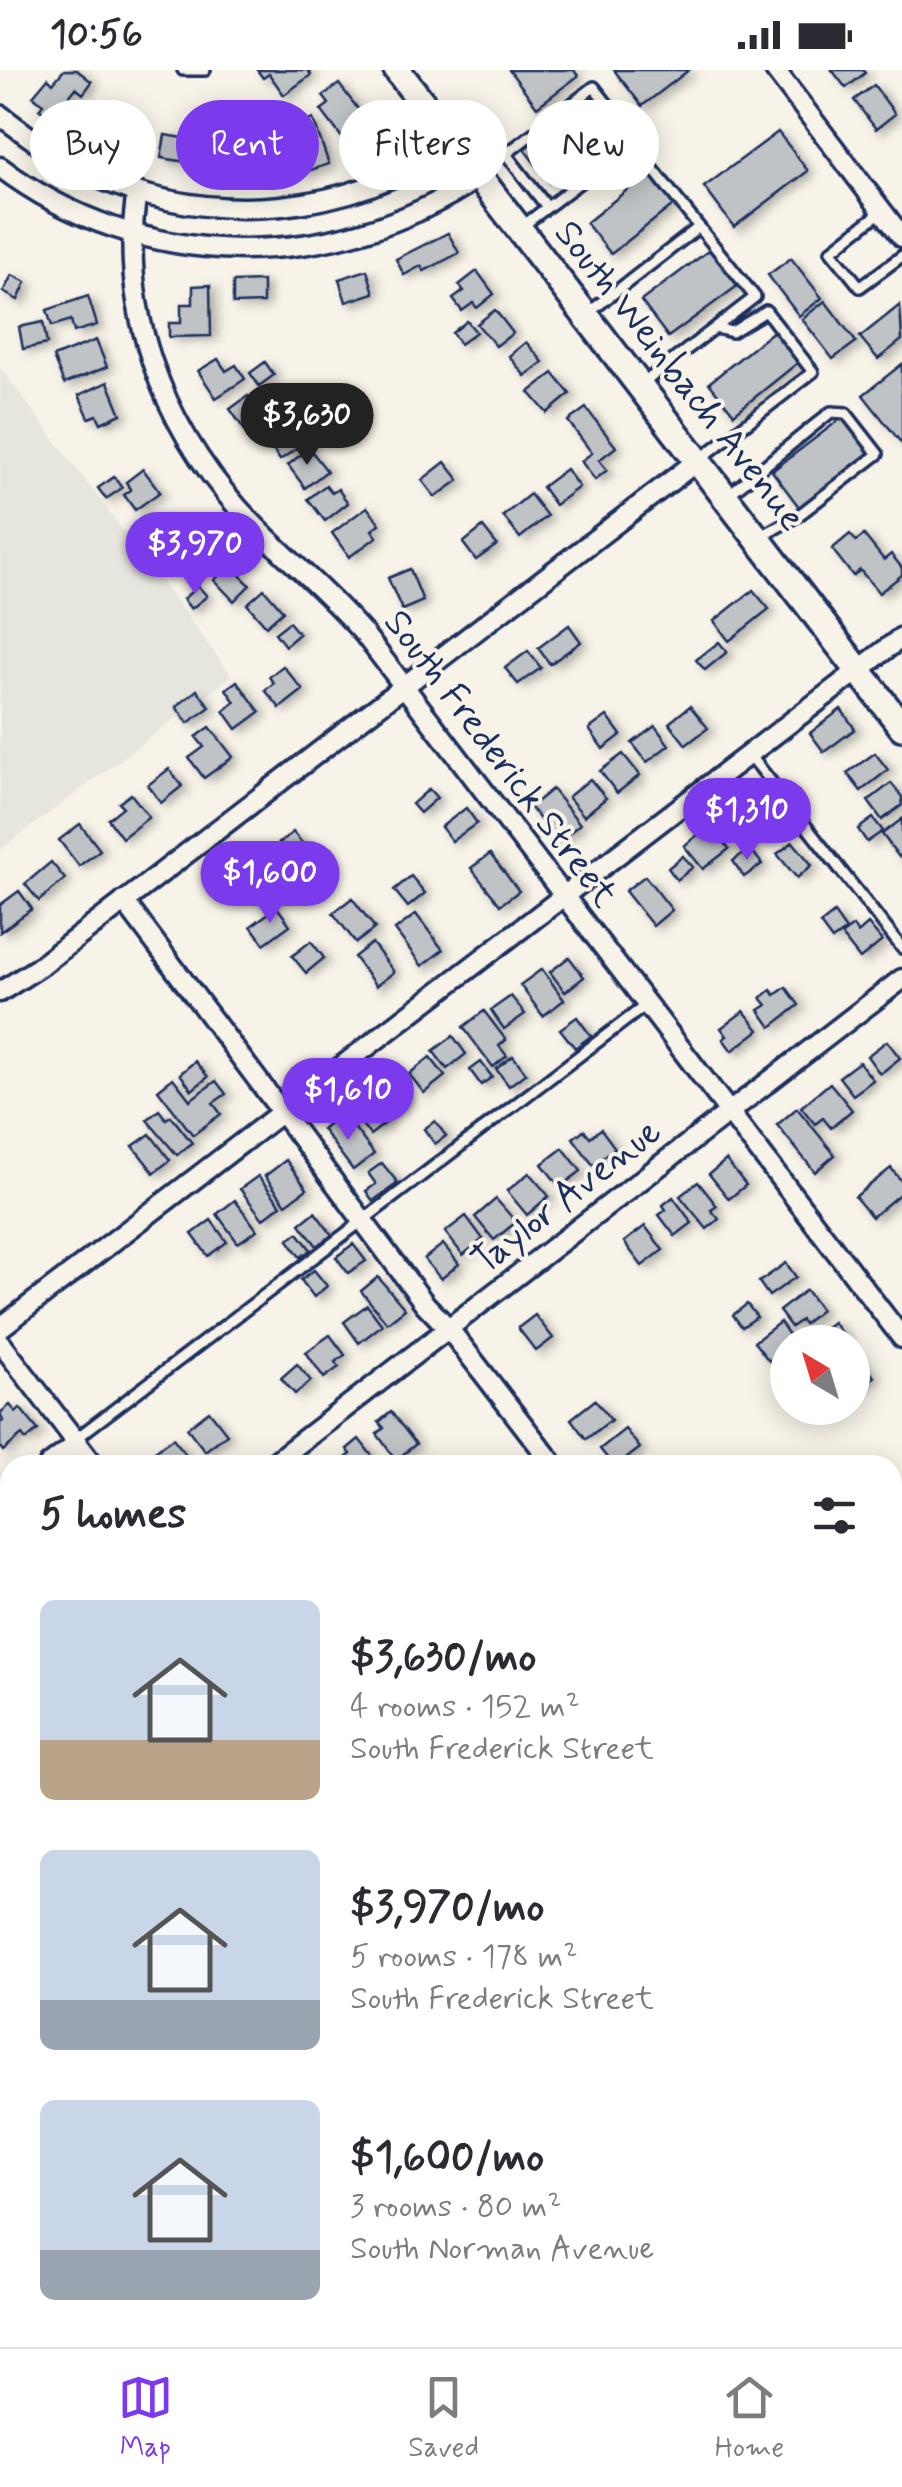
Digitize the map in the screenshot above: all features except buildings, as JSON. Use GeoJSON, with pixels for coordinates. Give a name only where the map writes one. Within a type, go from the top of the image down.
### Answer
{"type":"FeatureCollection","features":[{"type":"Feature","properties":{"kind":"street","name":"South Weinbach Avenue"},"geometry":{"type":"LineString","coordinates":[[397,70],[420,100]]}},
{"type":"Feature","properties":{"kind":"street"},"geometry":{"type":"LineString","coordinates":[[775,70],[902,237]]}},
{"type":"Feature","properties":{"kind":"street"},"geometry":{"type":"LineString","coordinates":[[0,114],[70,164],[137,192],[210,208],[252,209],[308,203],[358,190]]}},
{"type":"Feature","properties":{"kind":"street"},"geometry":{"type":"LineString","coordinates":[[0,167],[50,200],[133,234],[206,249],[253,251],[347,238],[448,198],[458,190]]}},
{"type":"Feature","properties":{"kind":"street","name":"South Weinbach Avenue"},"geometry":{"type":"LineString","coordinates":[[489,190],[902,728]]}},
{"type":"Feature","properties":{"kind":"street","name":"South Frederick Street"},"geometry":{"type":"LineString","coordinates":[[137,192],[132,261],[139,324],[154,369],[182,428],[242,512],[346,614],[405,685],[902,1338]]}},
{"type":"Feature","properties":{"kind":"street"},"geometry":{"type":"LineString","coordinates":[[0,992],[696,462]]}},
{"type":"Feature","properties":{"kind":"street"},"geometry":{"type":"LineString","coordinates":[[0,1328],[902,637]]}},
{"type":"Feature","properties":{"kind":"street"},"geometry":{"type":"LineString","coordinates":[[124,901],[425,1304],[449,1329],[546,1455]]}},
{"type":"Feature","properties":{"kind":"street","name":"Taylor Avenue"},"geometry":{"type":"LineString","coordinates":[[284,1455],[902,979]]}},
{"type":"Feature","properties":{"kind":"street"},"geometry":{"type":"LineString","coordinates":[[0,1342],[86,1455]]}},
{"type":"Feature","properties":{"kind":"street"},"geometry":{"type":"LineString","coordinates":[[60,1455],[75,1442]]}},
{"type":"Feature","properties":{"kind":"lane"},"geometry":{"type":"LineString","coordinates":[[183,70],[204,70]]}},
{"type":"Feature","properties":{"kind":"lane"},"geometry":{"type":"LineString","coordinates":[[577,100],[594,87],[604,100]]}},
{"type":"Feature","properties":{"kind":"lane"},"geometry":{"type":"LineString","coordinates":[[507,153],[527,138]]}},
{"type":"Feature","properties":{"kind":"lane"},"geometry":{"type":"LineString","coordinates":[[507,155],[547,206]]}},
{"type":"Feature","properties":{"kind":"lane"},"geometry":{"type":"LineString","coordinates":[[640,386],[755,297],[659,176]]}},
{"type":"Feature","properties":{"kind":"lane"},"geometry":{"type":"LineString","coordinates":[[519,229],[568,190]]}},
{"type":"Feature","properties":{"kind":"lane"},"geometry":{"type":"LineString","coordinates":[[882,211],[831,252],[860,287],[902,256]]}},
{"type":"Feature","properties":{"kind":"lane"},"geometry":{"type":"LineString","coordinates":[[585,315],[700,227]]}},
{"type":"Feature","properties":{"kind":"lane"},"geometry":{"type":"LineString","coordinates":[[696,462],[813,372],[766,312],[732,332],[716,328]]}},
{"type":"Feature","properties":{"kind":"lane"},"geometry":{"type":"LineString","coordinates":[[725,498],[830,412],[846,413],[878,454],[799,515],[756,538]]}},
{"type":"Feature","properties":{"kind":"lane"},"geometry":{"type":"LineString","coordinates":[[750,755],[902,948]]}},
{"type":"Feature","properties":{"kind":"lane"},"geometry":{"type":"LineString","coordinates":[[75,1442],[646,1004]]}},
{"type":"Feature","properties":{"kind":"shaded area"},"geometry":{"type":"Polygon","coordinates":[[[0,367],[232,676],[0,850],[0,367]]]}}]}
